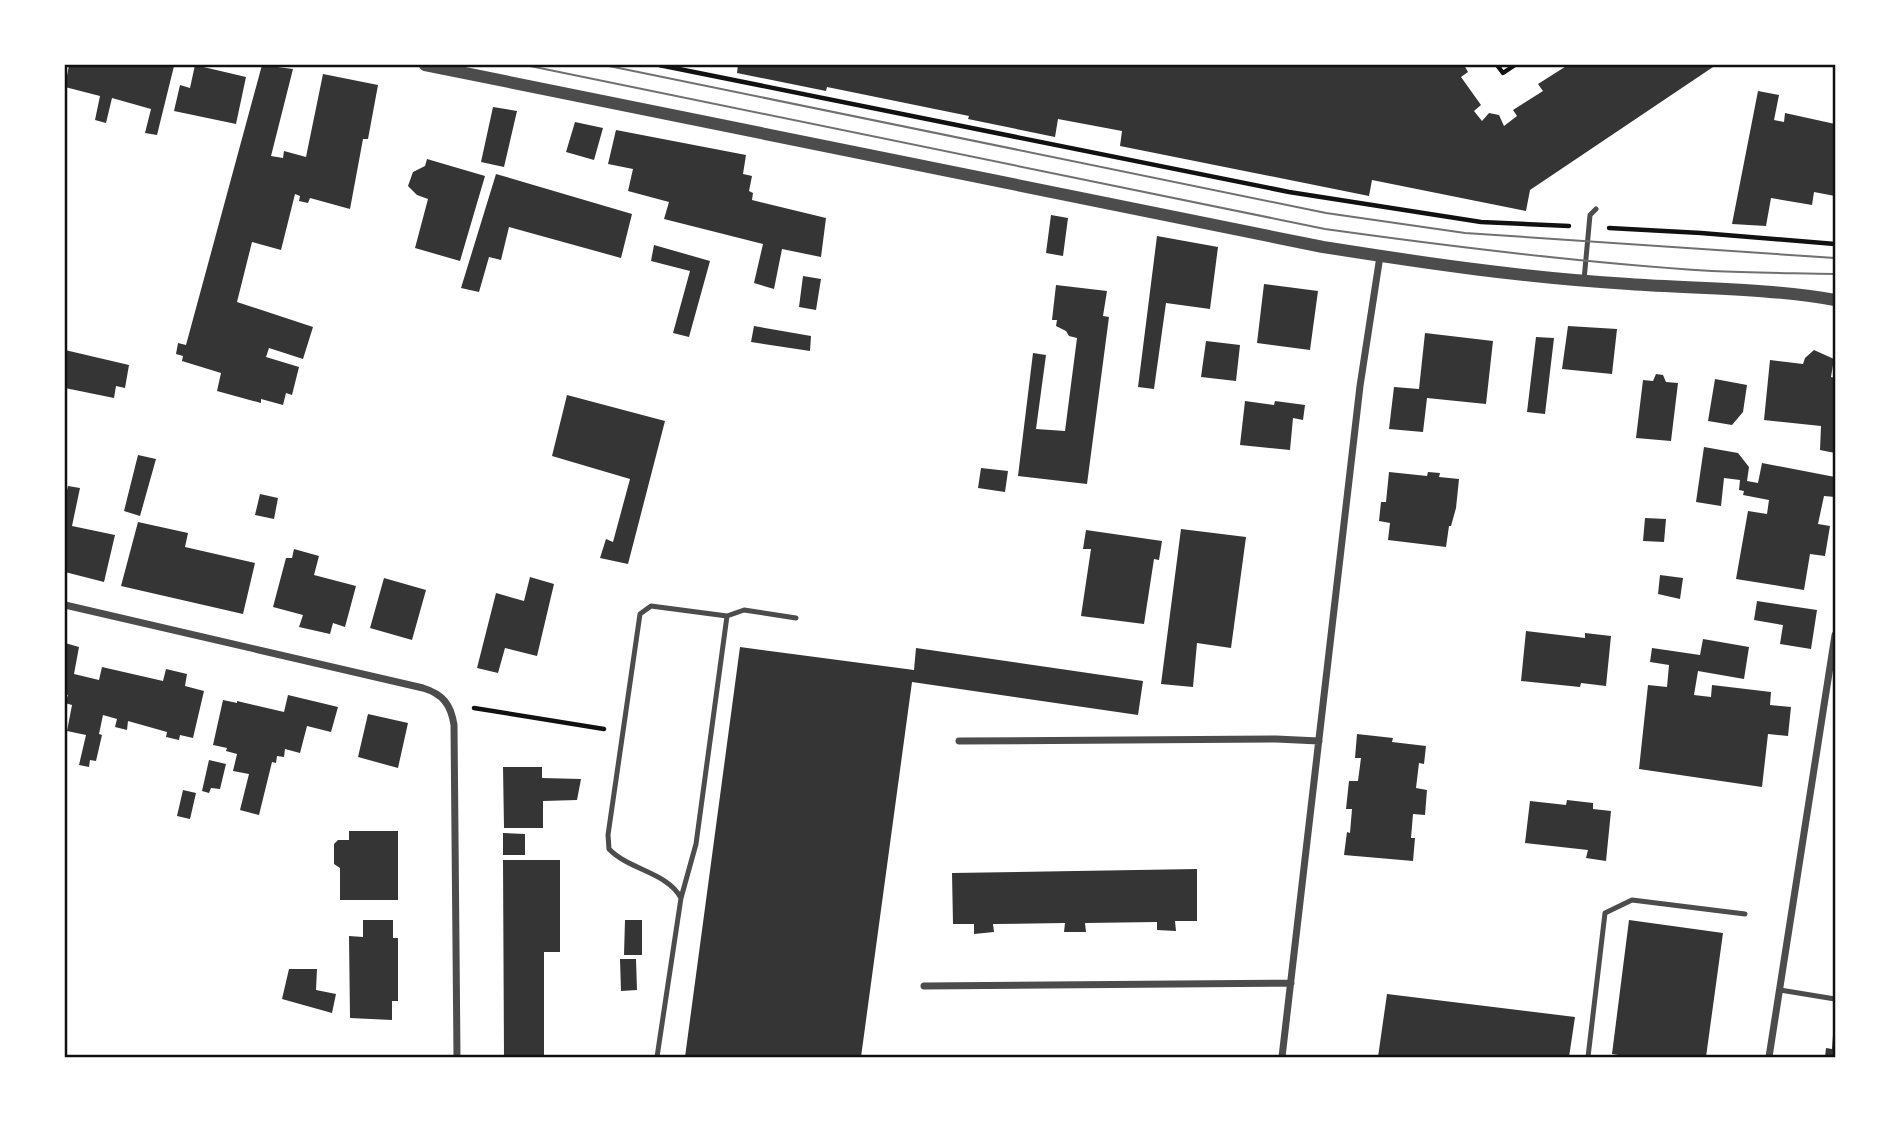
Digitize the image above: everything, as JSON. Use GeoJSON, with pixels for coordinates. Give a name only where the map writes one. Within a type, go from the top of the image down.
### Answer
{"type":"FeatureCollection","features":[{"type":"Feature","properties":{"kind":"street"},"geometry":{"type":"LineString","coordinates":[[425,65],[1323,247],[1428,264],[1626,284],[1764,291],[1835,300]]}},
{"type":"Feature","properties":{"kind":"street"},"geometry":{"type":"LineString","coordinates":[[1282,1057],[1360,386],[1380,256]]}},
{"type":"Feature","properties":{"kind":"street"},"geometry":{"type":"LineString","coordinates":[[65,605],[432,691],[450,706],[454,725],[457,1057]]}},
{"type":"Feature","properties":{"kind":"street"},"geometry":{"type":"LineString","coordinates":[[1769,1057],[1835,635]]}},
{"type":"Feature","properties":{"kind":"street"},"geometry":{"type":"LineString","coordinates":[[959,741],[1319,741]]}},
{"type":"Feature","properties":{"kind":"street"},"geometry":{"type":"LineString","coordinates":[[924,986],[1291,983]]}},
{"type":"Feature","properties":{"kind":"lane"},"geometry":{"type":"LineString","coordinates":[[1584,280],[1590,215],[1595,209]]}},
{"type":"Feature","properties":{"kind":"lane"},"geometry":{"type":"LineString","coordinates":[[681,898],[670,884],[619,860],[609,849],[608,835],[640,614],[651,606],[727,616],[744,610],[796,618]]}},
{"type":"Feature","properties":{"kind":"lane"},"geometry":{"type":"LineString","coordinates":[[657,1057],[681,898],[696,844],[727,616]]}},
{"type":"Feature","properties":{"kind":"lane"},"geometry":{"type":"LineString","coordinates":[[1588,1057],[1605,914],[1632,900],[1745,914]]}},
{"type":"Feature","properties":{"kind":"lane"},"geometry":{"type":"LineString","coordinates":[[1780,990],[1835,999]]}},
{"type":"Feature","properties":{"kind":"path"},"geometry":{"type":"LineString","coordinates":[[659,65],[1289,192],[1481,222],[1701,233],[1835,244]]}},
{"type":"Feature","properties":{"kind":"path"},"geometry":{"type":"LineString","coordinates":[[1497,65],[1503,73],[1515,65]]}},
{"type":"Feature","properties":{"kind":"path"},"geometry":{"type":"LineString","coordinates":[[901,112],[902,102]]}},
{"type":"Feature","properties":{"kind":"path"},"geometry":{"type":"LineString","coordinates":[[450,706],[622,732]]}},
{"type":"Feature","properties":{"kind":"building"},"geometry":{"type":"Polygon","coordinates":[[[69,65],[174,66],[157,135],[145,133],[151,109],[112,98],[106,123],[95,120],[100,96],[65,87],[69,65]]]}},
{"type":"Feature","properties":{"kind":"building"},"geometry":{"type":"Polygon","coordinates":[[[195,65],[246,77],[236,124],[174,111],[180,85],[190,88],[195,65]]]}},
{"type":"Feature","properties":{"kind":"building"},"geometry":{"type":"Polygon","coordinates":[[[262,65],[293,69],[271,156],[283,158],[284,151],[306,157],[323,74],[378,85],[368,139],[363,139],[350,209],[310,198],[308,203],[299,201],[300,196],[295,194],[281,250],[252,242],[237,302],[313,327],[303,359],[269,348],[266,357],[299,367],[292,395],[286,393],[283,405],[261,399],[261,403],[217,391],[221,373],[182,361],[183,356],[176,354],[178,343],[186,345],[262,65]]]}},
{"type":"Feature","properties":{"kind":"building"},"geometry":{"type":"Polygon","coordinates":[[[738,65],[1464,65],[1468,72],[1461,77],[1481,105],[1474,111],[1482,121],[1489,113],[1499,115],[1504,126],[1517,116],[1513,110],[1543,91],[1538,84],[1568,65],[1716,65],[1530,190],[1526,211],[1372,180],[1369,196],[1120,146],[1122,131],[1058,119],[1055,137],[827,87],[826,91],[737,73],[738,65]]]}},
{"type":"Feature","properties":{"kind":"building"},"geometry":{"type":"Polygon","coordinates":[[[1758,91],[1779,95],[1774,120],[1784,122],[1785,113],[1835,124],[1835,196],[1814,192],[1812,205],[1771,198],[1766,226],[1732,224],[1758,91]]]}},
{"type":"Feature","properties":{"kind":"building"},"geometry":{"type":"Polygon","coordinates":[[[493,107],[517,111],[504,167],[481,162],[493,107]]]}},
{"type":"Feature","properties":{"kind":"building"},"geometry":{"type":"Polygon","coordinates":[[[575,122],[603,128],[594,160],[566,152],[575,122]]]}},
{"type":"Feature","properties":{"kind":"building"},"geometry":{"type":"Polygon","coordinates":[[[616,130],[746,155],[743,174],[752,176],[749,191],[753,193],[752,200],[826,218],[821,257],[782,249],[774,289],[754,283],[763,244],[664,219],[669,202],[628,191],[633,169],[608,164],[616,130]]]}},
{"type":"Feature","properties":{"kind":"building"},"geometry":{"type":"Polygon","coordinates":[[[427,159],[485,176],[460,261],[415,248],[428,199],[417,195],[408,186],[413,172],[425,166],[427,159]]]}},
{"type":"Feature","properties":{"kind":"building"},"geometry":{"type":"Polygon","coordinates":[[[496,174],[632,214],[621,258],[509,227],[501,260],[489,257],[479,292],[461,288],[496,174]]]}},
{"type":"Feature","properties":{"kind":"building"},"geometry":{"type":"Polygon","coordinates":[[[1051,215],[1068,218],[1063,256],[1046,253],[1051,215]]]}},
{"type":"Feature","properties":{"kind":"building"},"geometry":{"type":"Polygon","coordinates":[[[1157,236],[1218,247],[1210,309],[1166,303],[1154,389],[1138,387],[1157,236]]]}},
{"type":"Feature","properties":{"kind":"building"},"geometry":{"type":"Polygon","coordinates":[[[654,245],[710,261],[689,337],[673,333],[690,271],[651,261],[654,245]]]}},
{"type":"Feature","properties":{"kind":"building"},"geometry":{"type":"Polygon","coordinates":[[[803,276],[821,279],[816,310],[799,307],[803,276]]]}},
{"type":"Feature","properties":{"kind":"building"},"geometry":{"type":"Polygon","coordinates":[[[1264,284],[1318,291],[1310,350],[1257,343],[1264,284]]]}},
{"type":"Feature","properties":{"kind":"building"},"geometry":{"type":"Polygon","coordinates":[[[1056,285],[1107,291],[1103,316],[1109,317],[1087,484],[1018,476],[1033,353],[1046,355],[1036,429],[1065,431],[1077,338],[1069,336],[1066,331],[1056,326],[1057,320],[1052,320],[1056,285]]]}},
{"type":"Feature","properties":{"kind":"building"},"geometry":{"type":"Polygon","coordinates":[[[754,326],[811,336],[810,351],[751,342],[754,326]]]}},
{"type":"Feature","properties":{"kind":"building"},"geometry":{"type":"Polygon","coordinates":[[[1568,326],[1617,329],[1612,374],[1562,369],[1568,326]]]}},
{"type":"Feature","properties":{"kind":"building"},"geometry":{"type":"Polygon","coordinates":[[[1425,333],[1493,341],[1486,404],[1427,398],[1423,432],[1389,429],[1394,387],[1419,389],[1425,333]]]}},
{"type":"Feature","properties":{"kind":"building"},"geometry":{"type":"Polygon","coordinates":[[[1536,337],[1554,338],[1545,414],[1527,412],[1536,337]]]}},
{"type":"Feature","properties":{"kind":"building"},"geometry":{"type":"Polygon","coordinates":[[[1206,341],[1240,345],[1236,381],[1201,377],[1206,341]]]}},
{"type":"Feature","properties":{"kind":"building"},"geometry":{"type":"Polygon","coordinates":[[[65,350],[129,365],[125,388],[116,386],[114,398],[65,388],[65,350]]]}},
{"type":"Feature","properties":{"kind":"building"},"geometry":{"type":"Polygon","coordinates":[[[1814,350],[1834,359],[1831,377],[1835,378],[1835,453],[1820,450],[1821,426],[1764,420],[1770,360],[1803,364],[1805,358],[1814,350]]]}},
{"type":"Feature","properties":{"kind":"building"},"geometry":{"type":"Polygon","coordinates":[[[1656,374],[1663,375],[1666,382],[1678,383],[1671,441],[1636,438],[1643,380],[1653,381],[1656,374]]]}},
{"type":"Feature","properties":{"kind":"building"},"geometry":{"type":"Polygon","coordinates":[[[1715,379],[1747,385],[1743,412],[1732,425],[1708,421],[1715,379]]]}},
{"type":"Feature","properties":{"kind":"building"},"geometry":{"type":"Polygon","coordinates":[[[567,395],[665,421],[628,564],[600,558],[606,539],[613,542],[630,479],[552,456],[567,395]]]}},
{"type":"Feature","properties":{"kind":"building"},"geometry":{"type":"Polygon","coordinates":[[[1245,401],[1305,405],[1303,420],[1293,418],[1290,450],[1240,445],[1245,401]]]}},
{"type":"Feature","properties":{"kind":"building"},"geometry":{"type":"Polygon","coordinates":[[[1704,447],[1738,453],[1749,467],[1747,481],[1758,483],[1762,463],[1835,477],[1835,497],[1824,496],[1818,524],[1830,526],[1825,556],[1810,554],[1804,590],[1736,579],[1748,511],[1767,514],[1769,500],[1743,495],[1744,491],[1739,490],[1740,480],[1724,478],[1721,506],[1696,502],[1704,447]]]}},
{"type":"Feature","properties":{"kind":"building"},"geometry":{"type":"Polygon","coordinates":[[[138,455],[156,459],[140,516],[124,511],[138,455]]]}},
{"type":"Feature","properties":{"kind":"building"},"geometry":{"type":"Polygon","coordinates":[[[981,468],[1008,471],[1005,492],[978,488],[981,468]]]}},
{"type":"Feature","properties":{"kind":"building"},"geometry":{"type":"Polygon","coordinates":[[[1389,472],[1427,476],[1428,472],[1440,473],[1439,477],[1459,479],[1456,508],[1449,526],[1446,547],[1388,540],[1390,523],[1379,521],[1381,502],[1386,502],[1389,472]]]}},
{"type":"Feature","properties":{"kind":"building"},"geometry":{"type":"Polygon","coordinates":[[[68,486],[80,488],[72,526],[115,535],[104,582],[65,572],[65,499],[68,486]]]}},
{"type":"Feature","properties":{"kind":"building"},"geometry":{"type":"Polygon","coordinates":[[[260,494],[278,498],[274,519],[255,515],[260,494]]]}},
{"type":"Feature","properties":{"kind":"building"},"geometry":{"type":"Polygon","coordinates":[[[1645,518],[1666,519],[1664,542],[1643,541],[1645,518]]]}},
{"type":"Feature","properties":{"kind":"building"},"geometry":{"type":"Polygon","coordinates":[[[138,522],[188,533],[185,547],[255,563],[243,614],[121,586],[138,522]]]}},
{"type":"Feature","properties":{"kind":"building"},"geometry":{"type":"Polygon","coordinates":[[[1181,529],[1246,537],[1231,648],[1197,643],[1193,687],[1161,684],[1181,529]]]}},
{"type":"Feature","properties":{"kind":"building"},"geometry":{"type":"Polygon","coordinates":[[[1086,530],[1162,541],[1159,560],[1154,559],[1144,624],[1081,616],[1091,549],[1083,549],[1086,530]]]}},
{"type":"Feature","properties":{"kind":"building"},"geometry":{"type":"Polygon","coordinates":[[[294,549],[319,556],[314,575],[356,586],[345,627],[333,623],[330,634],[299,627],[303,615],[273,607],[286,558],[292,558],[294,549]]]}},
{"type":"Feature","properties":{"kind":"building"},"geometry":{"type":"Polygon","coordinates":[[[1660,575],[1683,578],[1680,599],[1658,594],[1660,575]]]}},
{"type":"Feature","properties":{"kind":"building"},"geometry":{"type":"Polygon","coordinates":[[[530,577],[554,584],[537,656],[505,648],[498,673],[477,668],[496,593],[524,601],[530,577]]]}},
{"type":"Feature","properties":{"kind":"building"},"geometry":{"type":"Polygon","coordinates":[[[384,578],[426,590],[412,640],[370,628],[384,578]]]}},
{"type":"Feature","properties":{"kind":"building"},"geometry":{"type":"Polygon","coordinates":[[[1757,601],[1817,610],[1811,649],[1780,644],[1783,625],[1754,620],[1757,601]]]}},
{"type":"Feature","properties":{"kind":"building"},"geometry":{"type":"Polygon","coordinates":[[[1526,631],[1585,638],[1585,633],[1611,636],[1606,686],[1581,683],[1580,687],[1521,681],[1526,631]]]}},
{"type":"Feature","properties":{"kind":"building"},"geometry":{"type":"Polygon","coordinates":[[[1703,639],[1749,647],[1744,679],[1698,671],[1694,695],[1711,697],[1712,685],[1771,692],[1770,705],[1791,707],[1788,736],[1768,734],[1762,787],[1639,769],[1648,685],[1667,687],[1669,665],[1650,662],[1652,648],[1700,655],[1703,639]]]}},
{"type":"Feature","properties":{"kind":"building"},"geometry":{"type":"Polygon","coordinates":[[[65,643],[79,647],[74,674],[99,680],[102,667],[163,681],[166,669],[187,674],[185,686],[204,691],[193,738],[180,735],[179,740],[166,737],[167,732],[128,721],[127,730],[115,727],[117,719],[103,715],[96,761],[90,760],[89,767],[79,765],[86,735],[67,731],[72,705],[65,703],[68,695],[65,694],[65,643]]]}},
{"type":"Feature","properties":{"kind":"building"},"geometry":{"type":"Polygon","coordinates":[[[740,647],[914,670],[916,648],[1143,681],[1138,715],[912,682],[861,1057],[685,1057],[740,647]]]}},
{"type":"Feature","properties":{"kind":"building"},"geometry":{"type":"Polygon","coordinates":[[[288,695],[338,707],[331,732],[307,726],[300,753],[285,749],[284,757],[277,756],[276,763],[272,762],[259,815],[240,810],[249,774],[233,771],[237,754],[226,751],[227,748],[213,745],[223,700],[284,712],[288,695]]]}},
{"type":"Feature","properties":{"kind":"building"},"geometry":{"type":"Polygon","coordinates":[[[368,714],[408,723],[398,768],[358,757],[368,714]]]}},
{"type":"Feature","properties":{"kind":"building"},"geometry":{"type":"Polygon","coordinates":[[[1357,734],[1393,738],[1392,742],[1426,746],[1424,764],[1419,763],[1416,788],[1427,790],[1425,815],[1413,814],[1413,861],[1344,855],[1347,832],[1350,833],[1352,809],[1346,809],[1349,781],[1358,781],[1361,758],[1355,758],[1357,734]]]}},
{"type":"Feature","properties":{"kind":"building"},"geometry":{"type":"Polygon","coordinates":[[[209,760],[226,764],[220,789],[211,788],[209,793],[202,791],[209,760]]]}},
{"type":"Feature","properties":{"kind":"building"},"geometry":{"type":"Polygon","coordinates":[[[503,767],[542,767],[542,778],[581,779],[577,800],[543,801],[543,828],[504,828],[503,767]]]}},
{"type":"Feature","properties":{"kind":"building"},"geometry":{"type":"Polygon","coordinates":[[[183,790],[196,793],[190,819],[177,816],[183,790]]]}},
{"type":"Feature","properties":{"kind":"building"},"geometry":{"type":"Polygon","coordinates":[[[1567,800],[1593,803],[1593,809],[1611,811],[1606,861],[1586,858],[1588,850],[1525,843],[1530,801],[1566,805],[1567,800]]]}},
{"type":"Feature","properties":{"kind":"building"},"geometry":{"type":"Polygon","coordinates":[[[349,831],[398,831],[398,900],[340,900],[340,868],[334,864],[334,844],[338,840],[349,840],[349,831]]]}},
{"type":"Feature","properties":{"kind":"building"},"geometry":{"type":"Polygon","coordinates":[[[503,833],[525,834],[525,855],[503,855],[503,833]]]}},
{"type":"Feature","properties":{"kind":"building"},"geometry":{"type":"Polygon","coordinates":[[[503,860],[560,860],[560,952],[544,952],[544,1057],[504,1057],[503,860]]]}},
{"type":"Feature","properties":{"kind":"building"},"geometry":{"type":"Polygon","coordinates":[[[1197,869],[1197,921],[1175,921],[1176,931],[1157,930],[1157,922],[1085,923],[1086,932],[1064,932],[1065,923],[993,924],[994,932],[974,934],[974,924],[953,924],[952,873],[1197,869]]]}},
{"type":"Feature","properties":{"kind":"building"},"geometry":{"type":"Polygon","coordinates":[[[363,920],[393,920],[393,938],[398,938],[398,1001],[392,1001],[392,1020],[350,1018],[349,936],[363,937],[363,920]]]}},
{"type":"Feature","properties":{"kind":"building"},"geometry":{"type":"Polygon","coordinates":[[[625,920],[642,920],[642,955],[624,955],[625,920]]]}},
{"type":"Feature","properties":{"kind":"building"},"geometry":{"type":"Polygon","coordinates":[[[1629,920],[1723,933],[1706,1057],[1631,1057],[1612,1054],[1629,920]]]}},
{"type":"Feature","properties":{"kind":"building"},"geometry":{"type":"Polygon","coordinates":[[[620,959],[636,959],[637,990],[621,991],[620,959]]]}},
{"type":"Feature","properties":{"kind":"building"},"geometry":{"type":"Polygon","coordinates":[[[289,969],[317,969],[316,990],[336,994],[332,1013],[282,999],[289,969]]]}},
{"type":"Feature","properties":{"kind":"building"},"geometry":{"type":"Polygon","coordinates":[[[1387,994],[1575,1017],[1569,1057],[1378,1057],[1387,994]]]}},
{"type":"Feature","properties":{"kind":"building"},"geometry":{"type":"Polygon","coordinates":[[[1833,1035],[1835,1057],[1825,1057],[1826,1048],[1832,1049],[1833,1035]]]}},
{"type":"Feature","properties":{"kind":"tram line"},"geometry":{"type":"LineString","coordinates":[[525,65],[1325,229],[1615,264],[1712,271],[1835,274]]}},
{"type":"Feature","properties":{"kind":"tram line"},"geometry":{"type":"LineString","coordinates":[[604,65],[1326,213],[1465,233],[1835,258]]}}]}
